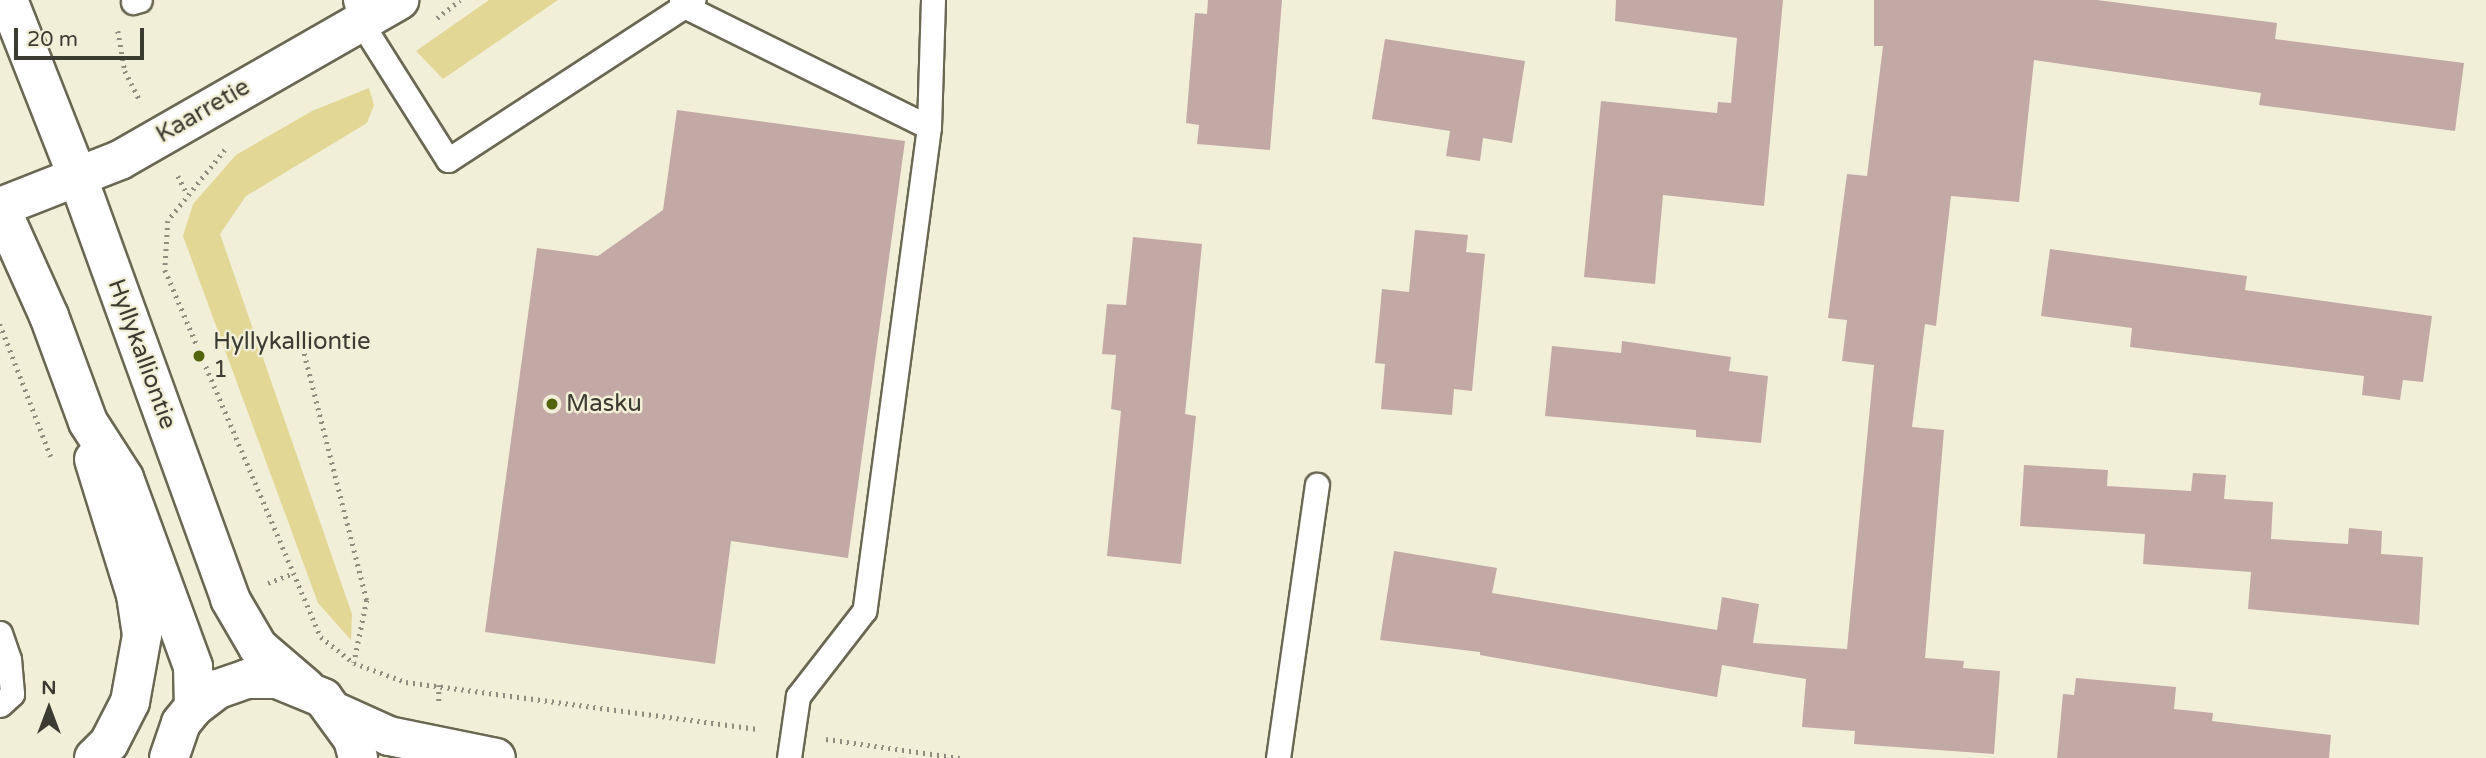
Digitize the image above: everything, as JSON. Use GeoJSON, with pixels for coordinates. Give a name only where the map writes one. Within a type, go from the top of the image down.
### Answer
{"type":"FeatureCollection","features":[{"type":"Feature","properties":{"kind":"main road","name":"Hyllykalliontie"},"geometry":{"type":"LineString","coordinates":[[8,0],[78,178],[230,599],[258,648],[338,713]]}},
{"type":"Feature","properties":{"kind":"main road","name":"Kaarretie"},"geometry":{"type":"LineString","coordinates":[[0,207],[120,160],[281,65],[359,12],[399,0]]}},
{"type":"Feature","properties":{"kind":"main road"},"geometry":{"type":"LineString","coordinates":[[0,207],[49,316],[88,422],[99,486],[136,595],[142,635],[130,702],[109,743],[94,758]]}},
{"type":"Feature","properties":{"kind":"main road"},"geometry":{"type":"LineString","coordinates":[[88,422],[124,478],[177,620],[193,667],[194,707]]}},
{"type":"Feature","properties":{"kind":"main road"},"geometry":{"type":"LineString","coordinates":[[166,752],[194,707],[218,689],[247,679],[277,679],[306,688]]}},
{"type":"Feature","properties":{"kind":"main road"},"geometry":{"type":"LineString","coordinates":[[338,713],[353,738],[358,758]]}},
{"type":"Feature","properties":{"kind":"main road"},"geometry":{"type":"LineString","coordinates":[[338,713],[389,736],[496,758]]}},
{"type":"Feature","properties":{"kind":"lane"},"geometry":{"type":"LineString","coordinates":[[789,758],[798,696],[864,611],[929,127],[933,0]]}},
{"type":"Feature","properties":{"kind":"lane"},"geometry":{"type":"LineString","coordinates":[[359,12],[383,58],[448,160],[687,2],[929,127]]}},
{"type":"Feature","properties":{"kind":"lane"},"geometry":{"type":"LineString","coordinates":[[1278,758],[1317,485]]}},
{"type":"Feature","properties":{"kind":"lane"},"geometry":{"type":"LineString","coordinates":[[0,633],[9,659],[12,694],[0,705]]}},
{"type":"Feature","properties":{"kind":"path"},"geometry":{"type":"LineString","coordinates":[[383,58],[460,0]]}},
{"type":"Feature","properties":{"kind":"path"},"geometry":{"type":"LineString","coordinates":[[228,148],[168,221],[165,270],[291,574],[321,637],[354,663],[406,682],[960,758]]}},
{"type":"Feature","properties":{"kind":"path"},"geometry":{"type":"LineString","coordinates":[[0,324],[56,471]]}},
{"type":"Feature","properties":{"kind":"path"},"geometry":{"type":"LineString","coordinates":[[301,340],[367,600],[354,663]]}},
{"type":"Feature","properties":{"kind":"path"},"geometry":{"type":"LineString","coordinates":[[260,587],[291,574]]}},
{"type":"Feature","properties":{"kind":"shaded area"},"geometry":{"type":"Polygon","coordinates":[[[489,0],[558,0],[443,79],[416,51],[489,0]]]}},
{"type":"Feature","properties":{"kind":"shaded area"},"geometry":{"type":"Polygon","coordinates":[[[369,88],[374,105],[367,123],[246,196],[220,234],[352,614],[351,640],[318,603],[183,236],[193,204],[236,155],[312,111],[369,88]]]}},
{"type":"Feature","properties":{"kind":"building"},"geometry":{"type":"Polygon","coordinates":[[[1208,0],[1282,0],[1270,150],[1197,144],[1199,125],[1186,123],[1195,13],[1207,14],[1208,0]]]}},
{"type":"Feature","properties":{"kind":"building"},"geometry":{"type":"Polygon","coordinates":[[[1616,0],[1783,0],[1764,206],[1663,195],[1655,284],[1584,277],[1601,101],[1717,113],[1718,102],[1731,103],[1737,38],[1615,21],[1616,0]]]}},
{"type":"Feature","properties":{"kind":"building"},"geometry":{"type":"Polygon","coordinates":[[[1874,0],[2097,0],[2277,23],[2275,39],[2464,63],[2455,131],[2259,105],[2261,93],[2034,60],[2019,202],[1951,196],[1936,326],[1925,324],[1912,427],[1944,430],[1925,658],[1964,661],[1963,668],[2000,671],[1994,754],[1854,744],[1855,731],[1802,727],[1806,679],[1722,665],[1717,697],[1480,655],[1480,652],[1380,640],[1394,551],[1497,568],[1492,593],[1717,630],[1722,597],[1759,604],[1753,643],[1847,649],[1874,365],[1842,361],[1847,320],[1828,318],[1847,174],[1867,176],[1883,46],[1874,46],[1874,0]]]}},
{"type":"Feature","properties":{"kind":"building"},"geometry":{"type":"Polygon","coordinates":[[[1385,39],[1525,61],[1512,143],[1483,138],[1480,161],[1446,156],[1450,131],[1372,119],[1385,39]]]}},
{"type":"Feature","properties":{"kind":"building"},"geometry":{"type":"Polygon","coordinates":[[[677,110],[905,141],[848,558],[731,541],[715,664],[485,632],[537,248],[598,256],[663,210],[677,110]]]}},
{"type":"Feature","properties":{"kind":"building"},"geometry":{"type":"Polygon","coordinates":[[[1415,230],[1468,235],[1466,252],[1485,254],[1472,391],[1454,389],[1452,415],[1381,409],[1385,364],[1375,363],[1382,289],[1409,292],[1415,230]]]}},
{"type":"Feature","properties":{"kind":"building"},"geometry":{"type":"Polygon","coordinates":[[[1133,237],[1202,244],[1185,414],[1196,416],[1181,564],[1107,556],[1121,411],[1111,409],[1116,355],[1102,354],[1107,304],[1126,305],[1133,237]]]}},
{"type":"Feature","properties":{"kind":"building"},"geometry":{"type":"Polygon","coordinates":[[[2050,249],[2247,276],[2245,290],[2432,316],[2423,382],[2403,380],[2400,400],[2362,395],[2364,376],[2130,347],[2132,328],[2041,316],[2050,249]]]}},
{"type":"Feature","properties":{"kind":"building"},"geometry":{"type":"Polygon","coordinates":[[[1622,341],[1731,357],[1729,371],[1768,376],[1761,443],[1696,437],[1696,430],[1545,416],[1552,346],[1621,353],[1622,341]]]}},
{"type":"Feature","properties":{"kind":"building"},"geometry":{"type":"Polygon","coordinates":[[[2024,465],[2108,470],[2107,486],[2191,491],[2193,473],[2226,475],[2224,499],[2273,502],[2271,539],[2348,544],[2349,528],[2382,531],[2381,554],[2423,557],[2419,625],[2248,609],[2251,572],[2143,564],[2145,534],[2020,526],[2024,465]]]}},
{"type":"Feature","properties":{"kind":"building"},"geometry":{"type":"Polygon","coordinates":[[[2076,678],[2176,687],[2174,709],[2213,713],[2212,721],[2331,735],[2329,758],[2057,758],[2063,694],[2074,695],[2076,678]]]}},
{"type":"Feature","properties":{"kind":"place","name":"Hyllykalliontie 1"},"geometry":{"type":"Point","coordinates":[199,356]}},
{"type":"Feature","properties":{"kind":"place","name":"Masku"},"geometry":{"type":"Point","coordinates":[552,404]}}]}
